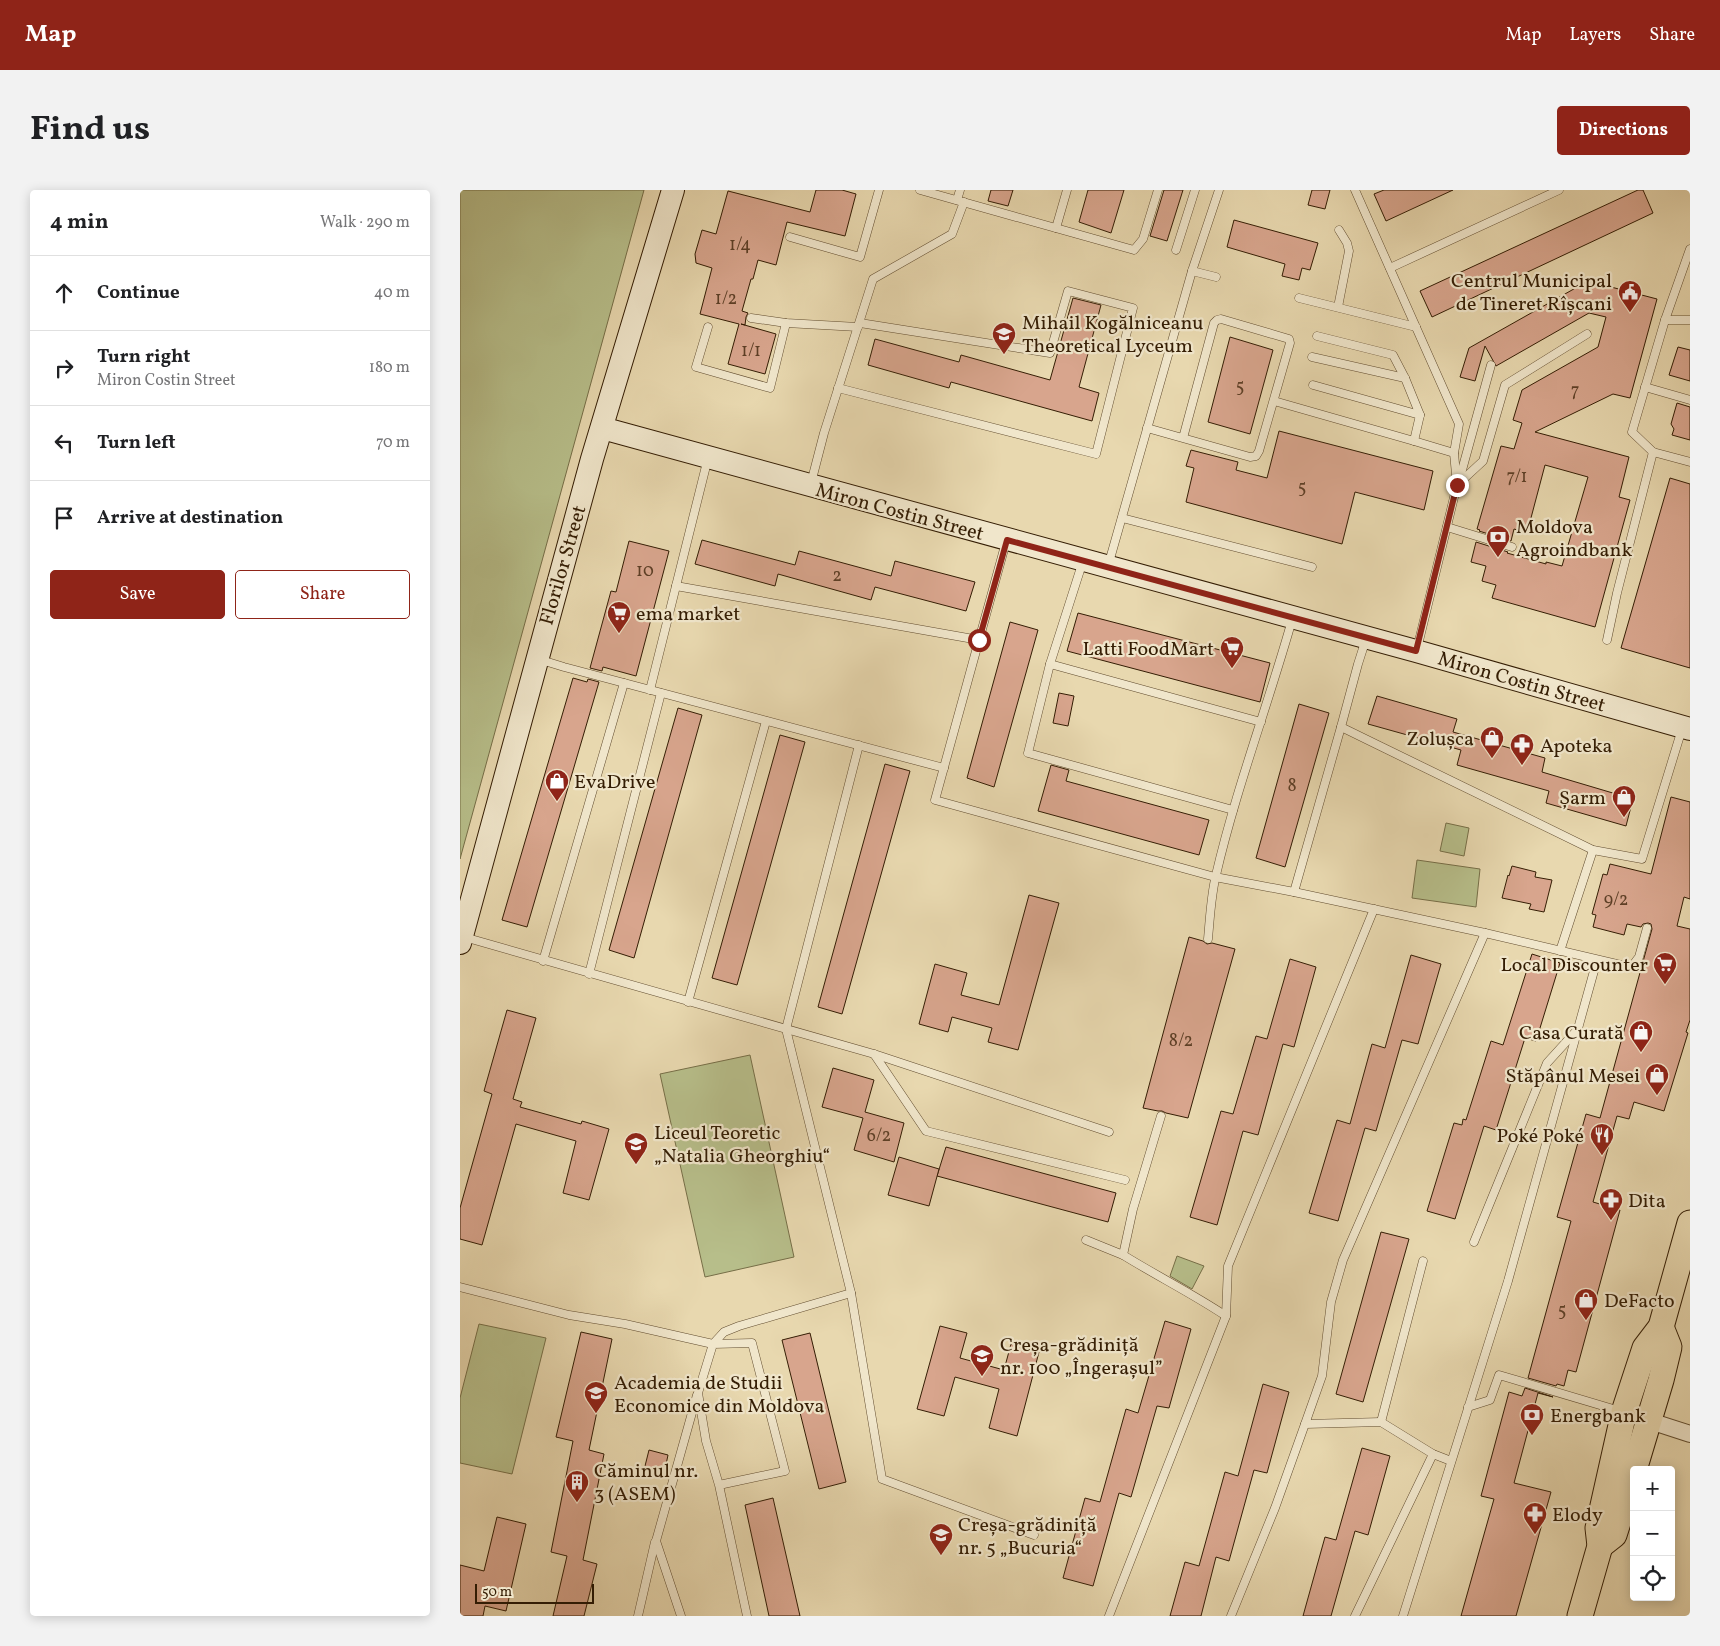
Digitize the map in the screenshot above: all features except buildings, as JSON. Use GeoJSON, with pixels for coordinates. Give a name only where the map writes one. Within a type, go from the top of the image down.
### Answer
{"type":"FeatureCollection","features":[{"type":"Feature","properties":{"kind":"main road"},"geometry":{"type":"LineString","coordinates":[[1580,1616],[1600,1546],[1598,1528],[1624,1412],[1645,1348],[1661,1327],[1683,1277],[1690,1224]]}},
{"type":"Feature","properties":{"kind":"main road"},"geometry":{"type":"LineString","coordinates":[[1636,1466],[1650,1421],[1669,1347],[1661,1327]]}},
{"type":"Feature","properties":{"kind":"main road"},"geometry":{"type":"LineString","coordinates":[[1600,1546],[1614,1534],[1630,1484]]}},
{"type":"Feature","properties":{"kind":"street","name":"Florilor Street"},"geometry":{"type":"LineString","coordinates":[[461,940],[536,658],[592,459],[673,190]]}},
{"type":"Feature","properties":{"kind":"street","name":"Miron Costin Street"},"geometry":{"type":"LineString","coordinates":[[602,428],[1107,568],[1416,651],[1686,728]]}},
{"type":"Feature","properties":{"kind":"street"},"geometry":{"type":"LineString","coordinates":[[1650,1421],[1690,1434]]}},
{"type":"Feature","properties":{"kind":"lane"},"geometry":{"type":"LineString","coordinates":[[790,238],[860,257],[879,190]]}},
{"type":"Feature","properties":{"kind":"lane"},"geometry":{"type":"LineString","coordinates":[[920,190],[1134,250],[1143,239],[1158,190]]}},
{"type":"Feature","properties":{"kind":"lane"},"geometry":{"type":"LineString","coordinates":[[810,486],[838,388],[873,278],[952,234],[960,201],[960,190]]}},
{"type":"Feature","properties":{"kind":"lane"},"geometry":{"type":"LineString","coordinates":[[1056,228],[1067,190]]}},
{"type":"Feature","properties":{"kind":"lane"},"geometry":{"type":"LineString","coordinates":[[1176,250],[1195,190]]}},
{"type":"Feature","properties":{"kind":"lane"},"geometry":{"type":"LineString","coordinates":[[1107,568],[1192,271],[1220,190]]}},
{"type":"Feature","properties":{"kind":"lane"},"geometry":{"type":"LineString","coordinates":[[1354,190],[1459,424],[1454,453],[1457,485]]}},
{"type":"Feature","properties":{"kind":"lane"},"geometry":{"type":"LineString","coordinates":[[1390,268],[1558,190]]}},
{"type":"Feature","properties":{"kind":"lane"},"geometry":{"type":"LineString","coordinates":[[1338,307],[1349,251],[1347,243],[1339,230]]}},
{"type":"Feature","properties":{"kind":"lane"},"geometry":{"type":"LineString","coordinates":[[1690,249],[1665,320],[1632,432],[1653,452],[1690,462]]}},
{"type":"Feature","properties":{"kind":"lane"},"geometry":{"type":"LineString","coordinates":[[1192,271],[1216,277]]}},
{"type":"Feature","properties":{"kind":"lane"},"geometry":{"type":"LineString","coordinates":[[750,318],[786,323],[859,325],[1050,353],[1068,292],[1133,308],[1096,454],[838,388]]}},
{"type":"Feature","properties":{"kind":"lane"},"geometry":{"type":"LineString","coordinates":[[1300,298],[1416,327]]}},
{"type":"Feature","properties":{"kind":"lane"},"geometry":{"type":"LineString","coordinates":[[1147,428],[1250,457],[1256,456],[1274,401],[1290,343],[1289,339],[1221,319],[1217,320],[1214,323],[1183,438]]}},
{"type":"Feature","properties":{"kind":"lane"},"geometry":{"type":"LineString","coordinates":[[1665,320],[1690,320]]}},
{"type":"Feature","properties":{"kind":"lane"},"geometry":{"type":"LineString","coordinates":[[708,327],[696,366],[770,388],[786,323]]}},
{"type":"Feature","properties":{"kind":"lane"},"geometry":{"type":"LineString","coordinates":[[1457,485],[1483,461],[1505,385],[1587,334]]}},
{"type":"Feature","properties":{"kind":"lane"},"geometry":{"type":"LineString","coordinates":[[1317,336],[1393,355],[1405,378],[1420,415],[1414,441]]}},
{"type":"Feature","properties":{"kind":"lane"},"geometry":{"type":"LineString","coordinates":[[1312,357],[1405,378]]}},
{"type":"Feature","properties":{"kind":"lane"},"geometry":{"type":"LineString","coordinates":[[1416,651],[1457,485],[1491,365]]}},
{"type":"Feature","properties":{"kind":"lane"},"geometry":{"type":"LineString","coordinates":[[1314,385],[1420,415]]}},
{"type":"Feature","properties":{"kind":"lane"},"geometry":{"type":"LineString","coordinates":[[1645,387],[1690,400]]}},
{"type":"Feature","properties":{"kind":"lane"},"geometry":{"type":"LineString","coordinates":[[1274,401],[1454,453]]}},
{"type":"Feature","properties":{"kind":"lane"},"geometry":{"type":"LineString","coordinates":[[1607,640],[1653,452]]}},
{"type":"Feature","properties":{"kind":"lane"},"geometry":{"type":"LineString","coordinates":[[650,690],[708,458]]}},
{"type":"Feature","properties":{"kind":"lane"},"geometry":{"type":"LineString","coordinates":[[1122,518],[1312,567]]}},
{"type":"Feature","properties":{"kind":"lane"},"geometry":{"type":"LineString","coordinates":[[1447,527],[1512,547]]}},
{"type":"Feature","properties":{"kind":"lane"},"geometry":{"type":"LineString","coordinates":[[1007,540],[935,800],[1215,877],[1485,933],[1621,965],[1633,965],[1638,957],[1647,928]]}},
{"type":"Feature","properties":{"kind":"lane"},"geometry":{"type":"LineString","coordinates":[[1084,561],[1050,664],[1028,753],[1233,810]]}},
{"type":"Feature","properties":{"kind":"lane"},"geometry":{"type":"LineString","coordinates":[[676,586],[979,640]]}},
{"type":"Feature","properties":{"kind":"lane"},"geometry":{"type":"LineString","coordinates":[[1208,939],[1215,877],[1233,810],[1293,618]]}},
{"type":"Feature","properties":{"kind":"lane"},"geometry":{"type":"LineString","coordinates":[[1294,892],[1366,638]]}},
{"type":"Feature","properties":{"kind":"lane"},"geometry":{"type":"LineString","coordinates":[[536,658],[944,768]]}},
{"type":"Feature","properties":{"kind":"lane"},"geometry":{"type":"LineString","coordinates":[[1050,664],[1261,722]]}},
{"type":"Feature","properties":{"kind":"lane"},"geometry":{"type":"LineString","coordinates":[[544,961],[624,683]]}},
{"type":"Feature","properties":{"kind":"lane"},"geometry":{"type":"LineString","coordinates":[[589,974],[661,693]]}},
{"type":"Feature","properties":{"kind":"lane"},"geometry":{"type":"LineString","coordinates":[[688,1002],[766,721]]}},
{"type":"Feature","properties":{"kind":"lane"},"geometry":{"type":"LineString","coordinates":[[1341,727],[1592,850],[1642,860],[1686,728]]}},
{"type":"Feature","properties":{"kind":"lane"},"geometry":{"type":"LineString","coordinates":[[859,745],[786,1029],[851,1293],[882,1479],[1034,1535]]}},
{"type":"Feature","properties":{"kind":"lane"},"geometry":{"type":"LineString","coordinates":[[1560,951],[1592,850]]}},
{"type":"Feature","properties":{"kind":"lane"},"geometry":{"type":"LineString","coordinates":[[1108,1616],[1226,1316],[1228,1266],[1374,910]]}},
{"type":"Feature","properties":{"kind":"lane"},"geometry":{"type":"LineString","coordinates":[[1231,1616],[1275,1508],[1322,1376],[1331,1302],[1343,1260],[1485,933]]}},
{"type":"Feature","properties":{"kind":"lane"},"geometry":{"type":"LineString","coordinates":[[461,940],[544,961],[874,1054],[1109,1132]]}},
{"type":"Feature","properties":{"kind":"lane"},"geometry":{"type":"LineString","coordinates":[[1403,1616],[1508,1281],[1597,960]]}},
{"type":"Feature","properties":{"kind":"lane"},"geometry":{"type":"LineString","coordinates":[[1474,1242],[1547,1063],[1579,1028]]}},
{"type":"Feature","properties":{"kind":"lane"},"geometry":{"type":"LineString","coordinates":[[874,1054],[926,1131],[1124,1180]]}},
{"type":"Feature","properties":{"kind":"lane"},"geometry":{"type":"LineString","coordinates":[[1123,1255],[1133,1209],[1161,1116]]}},
{"type":"Feature","properties":{"kind":"lane"},"geometry":{"type":"LineString","coordinates":[[1086,1240],[1123,1255],[1226,1316]]}},
{"type":"Feature","properties":{"kind":"lane"},"geometry":{"type":"LineString","coordinates":[[1382,1422],[1423,1261]]}},
{"type":"Feature","properties":{"kind":"lane"},"geometry":{"type":"LineString","coordinates":[[460,1287],[569,1315],[625,1324],[713,1344],[752,1343],[785,1471],[719,1485]]}},
{"type":"Feature","properties":{"kind":"lane"},"geometry":{"type":"LineString","coordinates":[[638,1616],[656,1540],[713,1344],[724,1332],[739,1326],[851,1293]]}},
{"type":"Feature","properties":{"kind":"lane"},"geometry":{"type":"LineString","coordinates":[[1468,1407],[1490,1400],[1499,1375],[1624,1412]]}},
{"type":"Feature","properties":{"kind":"lane"},"geometry":{"type":"LineString","coordinates":[[698,1393],[706,1441],[719,1485],[747,1616]]}},
{"type":"Feature","properties":{"kind":"lane"},"geometry":{"type":"LineString","coordinates":[[1305,1424],[1382,1422],[1433,1454],[1451,1461]]}},
{"type":"Feature","properties":{"kind":"lane"},"geometry":{"type":"LineString","coordinates":[[1355,1616],[1433,1454]]}},
{"type":"Feature","properties":{"kind":"lane"},"geometry":{"type":"LineString","coordinates":[[656,1540],[680,1616]]}},
{"type":"Feature","properties":{"kind":"green space"},"geometry":{"type":"Polygon","coordinates":[[[460,190],[644,190],[460,859],[460,190]]]}},
{"type":"Feature","properties":{"kind":"green space"},"geometry":{"type":"Polygon","coordinates":[[[1446,823],[1469,828],[1464,856],[1440,851],[1446,823]]]}},
{"type":"Feature","properties":{"kind":"green space"},"geometry":{"type":"Polygon","coordinates":[[[1417,860],[1480,869],[1476,907],[1412,898],[1417,860]]]}},
{"type":"Feature","properties":{"kind":"green space"},"geometry":{"type":"Polygon","coordinates":[[[750,1055],[794,1257],[705,1277],[660,1074],[750,1055]]]}},
{"type":"Feature","properties":{"kind":"green space"},"geometry":{"type":"Polygon","coordinates":[[[1177,1256],[1204,1266],[1192,1289],[1170,1276],[1177,1256]]]}},
{"type":"Feature","properties":{"kind":"green space"},"geometry":{"type":"Polygon","coordinates":[[[479,1324],[546,1338],[512,1474],[460,1463],[460,1398],[479,1324]]]}},
{"type":"Feature","properties":{"kind":"place","name":"Centrul Municipal de Tineret Rîșcani"},"geometry":{"type":"Point","coordinates":[1630,313]}},
{"type":"Feature","properties":{"kind":"place","name":"Mihail Kogălniceanu Theoretical Lyceum"},"geometry":{"type":"Point","coordinates":[1004,355]}},
{"type":"Feature","properties":{"kind":"place","name":"Moldova Agroindbank"},"geometry":{"type":"Point","coordinates":[1498,558]}},
{"type":"Feature","properties":{"kind":"place","name":"ema market"},"geometry":{"type":"Point","coordinates":[619,634]}},
{"type":"Feature","properties":{"kind":"place","name":"Latti FoodMart"},"geometry":{"type":"Point","coordinates":[1232,669]}},
{"type":"Feature","properties":{"kind":"place","name":"Zolușca"},"geometry":{"type":"Point","coordinates":[1492,759]}},
{"type":"Feature","properties":{"kind":"place","name":"Apoteka"},"geometry":{"type":"Point","coordinates":[1522,766]}},
{"type":"Feature","properties":{"kind":"place","name":"EvaDrive"},"geometry":{"type":"Point","coordinates":[557,802]}},
{"type":"Feature","properties":{"kind":"place","name":"Șarm"},"geometry":{"type":"Point","coordinates":[1624,818]}},
{"type":"Feature","properties":{"kind":"place","name":"Local Discounter"},"geometry":{"type":"Point","coordinates":[1665,985]}},
{"type":"Feature","properties":{"kind":"place","name":"Casa Curată"},"geometry":{"type":"Point","coordinates":[1641,1053]}},
{"type":"Feature","properties":{"kind":"place","name":"Stăpânul Mesei"},"geometry":{"type":"Point","coordinates":[1657,1096]}},
{"type":"Feature","properties":{"kind":"place","name":"Poké Poké"},"geometry":{"type":"Point","coordinates":[1602,1156]}},
{"type":"Feature","properties":{"kind":"place","name":"Liceul Teoretic „Natalia Gheorghiu“"},"geometry":{"type":"Point","coordinates":[636,1165]}},
{"type":"Feature","properties":{"kind":"place","name":"Dita"},"geometry":{"type":"Point","coordinates":[1611,1221]}},
{"type":"Feature","properties":{"kind":"place","name":"DeFacto"},"geometry":{"type":"Point","coordinates":[1586,1321]}},
{"type":"Feature","properties":{"kind":"place","name":"Creșa-grădiniță nr. 100 „Îngerașul”"},"geometry":{"type":"Point","coordinates":[982,1377]}},
{"type":"Feature","properties":{"kind":"place","name":"Academia de Studii Economice din Moldova"},"geometry":{"type":"Point","coordinates":[596,1414]}},
{"type":"Feature","properties":{"kind":"place","name":"Energbank"},"geometry":{"type":"Point","coordinates":[1532,1436]}},
{"type":"Feature","properties":{"kind":"place","name":"Căminul nr. 3 (ASEM)"},"geometry":{"type":"Point","coordinates":[577,1503]}},
{"type":"Feature","properties":{"kind":"place","name":"Elody"},"geometry":{"type":"Point","coordinates":[1535,1535]}},
{"type":"Feature","properties":{"kind":"place","name":"Creșa-grădiniță nr. 5 „Bucuria“"},"geometry":{"type":"Point","coordinates":[941,1556]}},
{"type":"Feature","properties":{"kind":"route"},"geometry":{"type":"LineString","coordinates":[[979,640],[1007,540],[1416,651],[1457,485]]}}]}
